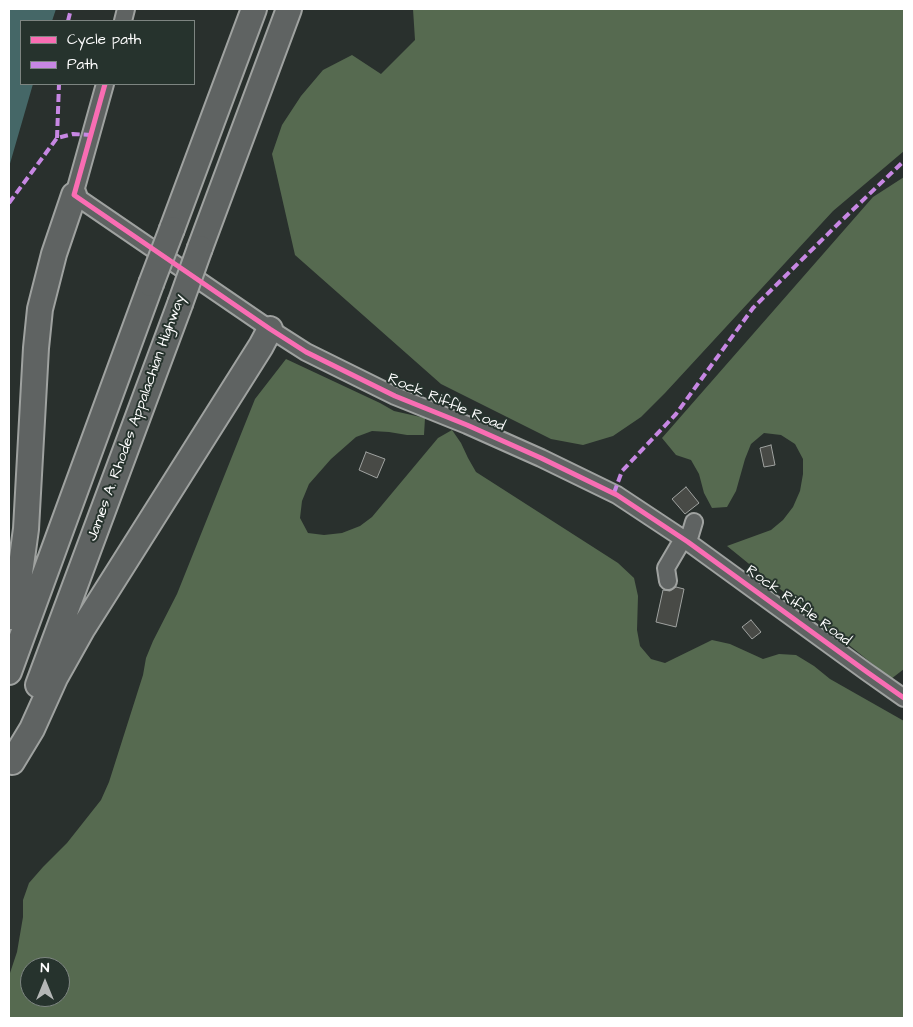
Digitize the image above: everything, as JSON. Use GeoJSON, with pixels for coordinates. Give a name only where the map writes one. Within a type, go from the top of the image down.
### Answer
{"type":"FeatureCollection","features":[{"type":"Feature","properties":{"kind":"highway"},"geometry":{"type":"LineString","coordinates":[[9,672],[254,9]]}},
{"type":"Feature","properties":{"kind":"highway","name":"James A. Rhodes Appalachian Highway"},"geometry":{"type":"LineString","coordinates":[[11,767],[23,724],[289,9]]}},
{"type":"Feature","properties":{"kind":"highway"},"geometry":{"type":"LineString","coordinates":[[9,617],[18,580],[26,529],[36,348],[40,309],[54,254],[74,195]]}},
{"type":"Feature","properties":{"kind":"highway"},"geometry":{"type":"LineString","coordinates":[[11,767],[82,628],[270,330]]}},
{"type":"Feature","properties":{"kind":"street"},"geometry":{"type":"LineString","coordinates":[[74,195],[105,85]]}},
{"type":"Feature","properties":{"kind":"street","name":"Rock Riffle Road"},"geometry":{"type":"LineString","coordinates":[[74,195],[270,330],[306,352],[389,393],[541,458],[614,493],[640,509],[904,698]]}},
{"type":"Feature","properties":{"kind":"street"},"geometry":{"type":"LineString","coordinates":[[668,581],[666,568],[685,541],[694,522]]}},
{"type":"Feature","properties":{"kind":"green space"},"geometry":{"type":"Polygon","coordinates":[[[413,9],[904,9],[904,151],[833,211],[641,417],[613,436],[583,445],[551,439],[441,384],[295,255],[272,154],[282,125],[301,96],[323,70],[352,55],[381,74],[415,40],[413,9]]]}},
{"type":"Feature","properties":{"kind":"green space"},"geometry":{"type":"Polygon","coordinates":[[[904,177],[904,669],[891,679],[727,546],[771,530],[783,520],[793,507],[800,491],[803,474],[803,459],[795,444],[781,435],[764,433],[751,444],[736,491],[727,507],[712,508],[704,493],[699,474],[691,460],[676,455],[662,438],[873,197],[904,177]]]}},
{"type":"Feature","properties":{"kind":"green space"},"geometry":{"type":"Polygon","coordinates":[[[286,359],[394,411],[425,418],[424,435],[372,431],[356,437],[331,459],[309,484],[302,501],[300,518],[308,533],[324,535],[342,533],[360,526],[372,517],[438,438],[452,430],[476,472],[618,563],[634,578],[638,596],[637,630],[640,646],[651,659],[665,663],[712,640],[730,644],[763,659],[779,654],[796,655],[830,679],[904,721],[904,1018],[9,1018],[9,976],[17,952],[23,917],[23,900],[29,883],[67,843],[101,800],[109,782],[143,675],[146,658],[177,594],[255,399],[286,359]]]}},
{"type":"Feature","properties":{"kind":"water"},"geometry":{"type":"Polygon","coordinates":[[[9,9],[56,9],[52,20],[20,20],[20,85],[33,85],[9,167],[9,9]]]}},
{"type":"Feature","properties":{"kind":"building"},"geometry":{"type":"Polygon","coordinates":[[[771,445],[775,465],[764,467],[760,448],[771,445]]]}},
{"type":"Feature","properties":{"kind":"building"},"geometry":{"type":"Polygon","coordinates":[[[366,452],[385,459],[377,478],[359,470],[366,452]]]}},
{"type":"Feature","properties":{"kind":"building"},"geometry":{"type":"Polygon","coordinates":[[[686,487],[699,503],[685,514],[672,499],[686,487]]]}},
{"type":"Feature","properties":{"kind":"building"},"geometry":{"type":"Polygon","coordinates":[[[676,587],[684,589],[676,627],[656,622],[663,590],[670,591],[676,587]]]}},
{"type":"Feature","properties":{"kind":"building"},"geometry":{"type":"Polygon","coordinates":[[[751,620],[761,632],[752,639],[742,627],[751,620]]]}},
{"type":"Feature","properties":{"kind":"marked path"},"geometry":{"type":"LineString","coordinates":[[68,20],[71,9]]}},
{"type":"Feature","properties":{"kind":"marked path"},"geometry":{"type":"LineString","coordinates":[[57,138],[59,85]]}},
{"type":"Feature","properties":{"kind":"marked path"},"geometry":{"type":"LineString","coordinates":[[9,203],[57,138],[73,134],[91,135]]}},
{"type":"Feature","properties":{"kind":"marked path"},"geometry":{"type":"LineString","coordinates":[[614,493],[622,471],[676,414],[753,308],[904,161]]}},
{"type":"Feature","properties":{"kind":"cycle path"},"geometry":{"type":"LineString","coordinates":[[105,85],[74,195],[306,352],[395,396],[467,425],[617,495],[688,542],[904,698]]}}]}
